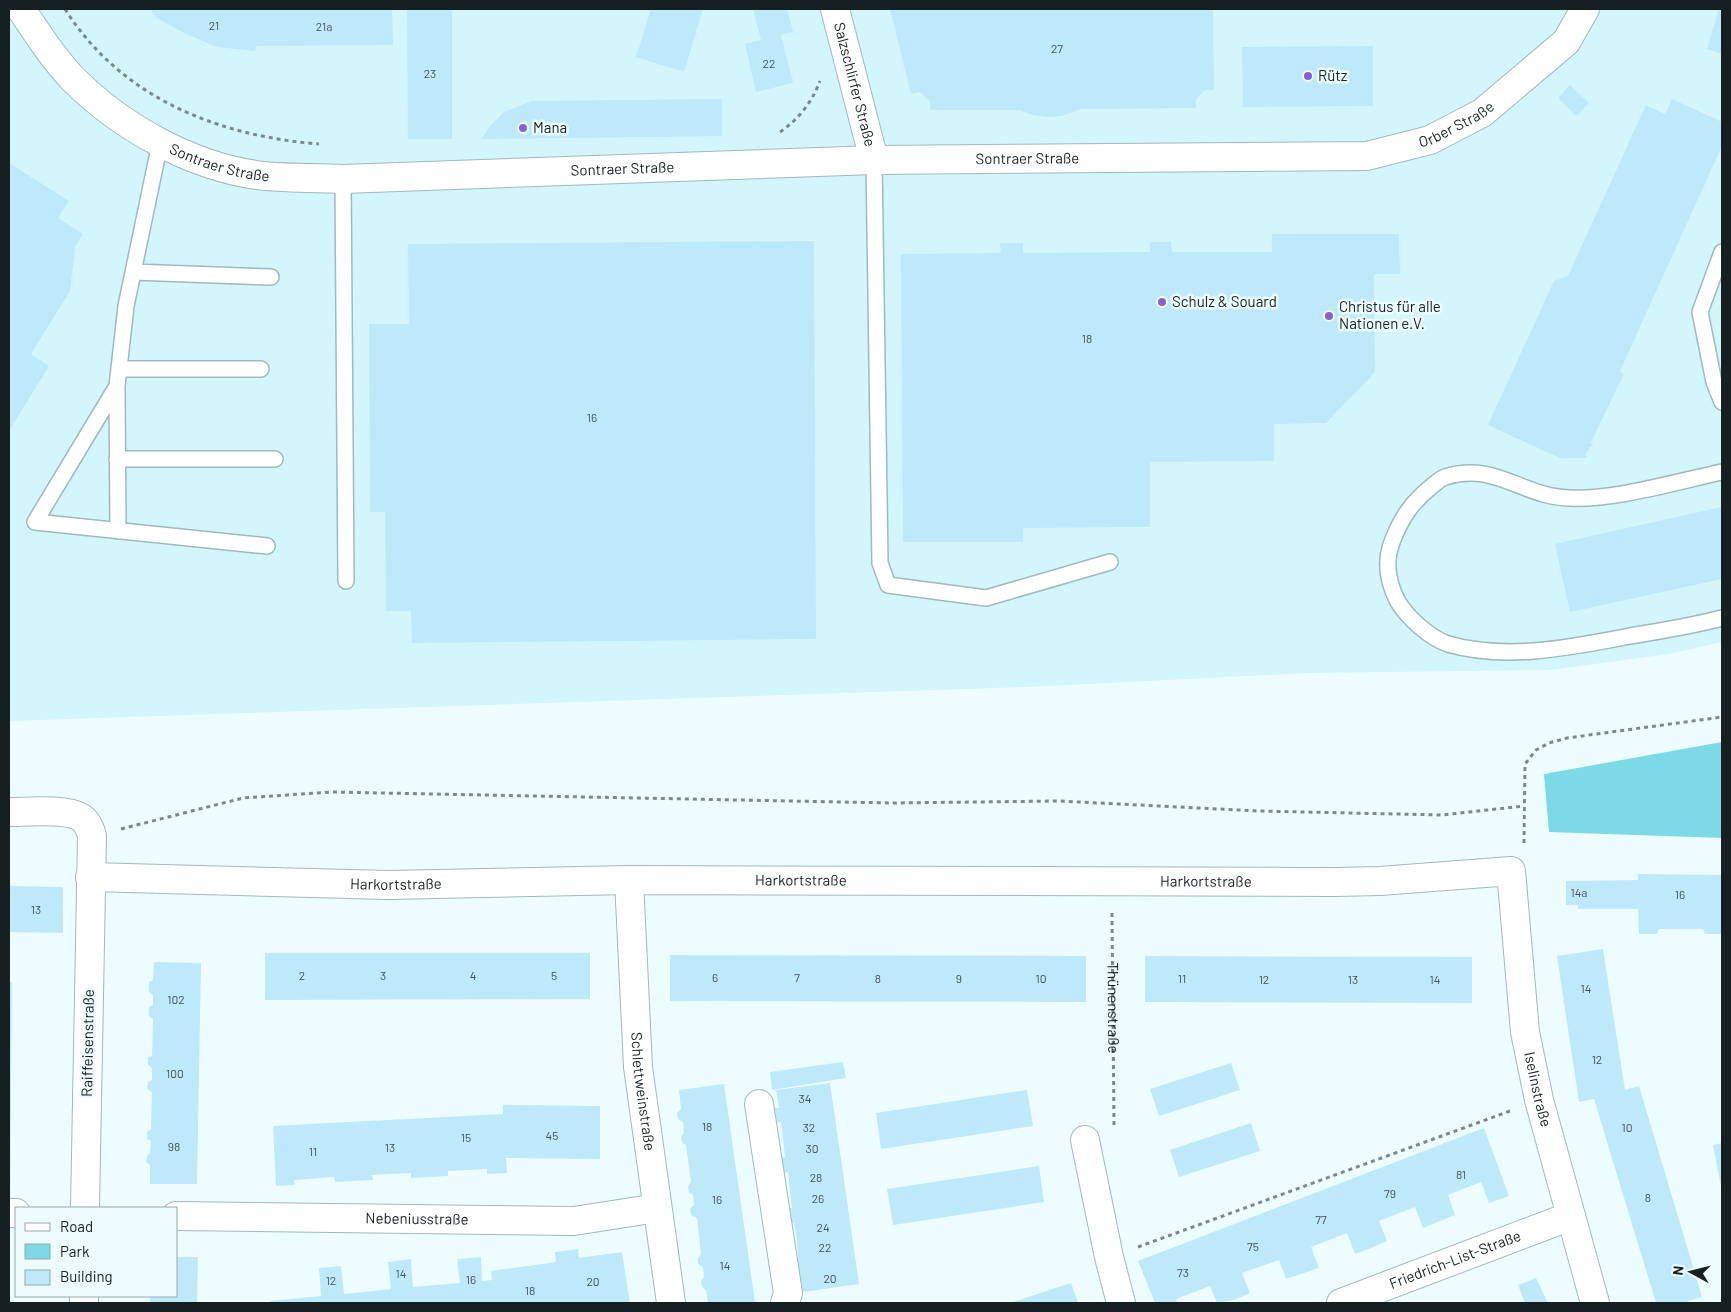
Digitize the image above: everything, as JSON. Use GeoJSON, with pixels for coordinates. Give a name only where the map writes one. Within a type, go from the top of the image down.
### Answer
{"type":"FeatureCollection","features":[{"type":"Feature","properties":{"kind":"street","name":"Sontraer Straße"},"geometry":{"type":"LineString","coordinates":[[21,9],[44,43],[73,79],[114,113],[142,133],[160,142],[201,160],[248,173],[343,179],[874,160],[1284,157]]}},
{"type":"Feature","properties":{"kind":"street","name":"Salzschlirfer Straße"},"geometry":{"type":"LineString","coordinates":[[835,9],[874,160]]}},
{"type":"Feature","properties":{"kind":"street","name":"Orber Straße"},"geometry":{"type":"LineString","coordinates":[[1284,157],[1367,156],[1430,140],[1489,108],[1566,42],[1585,9]]}},
{"type":"Feature","properties":{"kind":"street"},"geometry":{"type":"LineString","coordinates":[[9,812],[68,813],[80,816],[89,826],[92,836]]}},
{"type":"Feature","properties":{"kind":"street","name":"Raiffeisenstraße"},"geometry":{"type":"LineString","coordinates":[[85,1207],[92,836]]}},
{"type":"Feature","properties":{"kind":"street","name":"Harkortstraße"},"geometry":{"type":"LineString","coordinates":[[90,877],[388,885],[629,880],[1371,881],[1511,871]]}},
{"type":"Feature","properties":{"kind":"street","name":"Iselinstraße"},"geometry":{"type":"LineString","coordinates":[[1511,871],[1524,1032],[1539,1100],[1595,1303]]}},
{"type":"Feature","properties":{"kind":"street","name":"Schlettweinstraße"},"geometry":{"type":"LineString","coordinates":[[629,880],[638,1067],[671,1303]]}},
{"type":"Feature","properties":{"kind":"street"},"geometry":{"type":"LineString","coordinates":[[760,1104],[788,1293],[785,1303]]}},
{"type":"Feature","properties":{"kind":"street"},"geometry":{"type":"LineString","coordinates":[[1085,1140],[1109,1257],[1121,1303]]}},
{"type":"Feature","properties":{"kind":"street","name":"Nebeniusstraße"},"geometry":{"type":"LineString","coordinates":[[178,1216],[574,1221],[657,1208]]}},
{"type":"Feature","properties":{"kind":"street","name":"Friedrich-List-Straße"},"geometry":{"type":"LineString","coordinates":[[1340,1303],[1571,1216]]}},
{"type":"Feature","properties":{"kind":"lane"},"geometry":{"type":"LineString","coordinates":[[118,531],[117,386],[133,272],[160,142]]}},
{"type":"Feature","properties":{"kind":"lane"},"geometry":{"type":"LineString","coordinates":[[874,160],[880,562],[888,585],[986,598],[1110,562]]}},
{"type":"Feature","properties":{"kind":"lane"},"geometry":{"type":"LineString","coordinates":[[343,179],[346,581]]}},
{"type":"Feature","properties":{"kind":"lane"},"geometry":{"type":"LineString","coordinates":[[1722,252],[1700,312],[1714,382],[1722,402]]}},
{"type":"Feature","properties":{"kind":"lane"},"geometry":{"type":"LineString","coordinates":[[133,272],[271,277]]}},
{"type":"Feature","properties":{"kind":"lane"},"geometry":{"type":"LineString","coordinates":[[119,369],[261,368]]}},
{"type":"Feature","properties":{"kind":"lane"},"geometry":{"type":"LineString","coordinates":[[117,386],[35,522],[267,546]]}},
{"type":"Feature","properties":{"kind":"lane"},"geometry":{"type":"LineString","coordinates":[[117,459],[275,459]]}},
{"type":"Feature","properties":{"kind":"lane"},"geometry":{"type":"LineString","coordinates":[[1722,472],[1594,499],[1545,495],[1491,474],[1465,473],[1443,478],[1416,498],[1400,520],[1390,548],[1387,570],[1392,590],[1404,611],[1422,627],[1446,643],[1474,649],[1512,651],[1572,647],[1722,618]]}},
{"type":"Feature","properties":{"kind":"path"},"geometry":{"type":"LineString","coordinates":[[65,9],[104,57],[151,94],[170,104],[198,118],[248,134],[326,145]]}},
{"type":"Feature","properties":{"kind":"path"},"geometry":{"type":"LineString","coordinates":[[772,136],[792,124],[802,113],[813,97],[822,72]]}},
{"type":"Feature","properties":{"kind":"path"},"geometry":{"type":"LineString","coordinates":[[1511,871],[1524,844],[1525,764],[1536,750],[1549,743],[1567,738],[1722,717]]}},
{"type":"Feature","properties":{"kind":"path"},"geometry":{"type":"LineString","coordinates":[[92,836],[243,798],[331,792],[892,803],[1059,801],[1259,811],[1442,815],[1524,806]]}},
{"type":"Feature","properties":{"kind":"path","name":"Thünenstraße"},"geometry":{"type":"LineString","coordinates":[[1112,880],[1114,1128]]}},
{"type":"Feature","properties":{"kind":"path"},"geometry":{"type":"LineString","coordinates":[[1109,1257],[1539,1100]]}},
{"type":"Feature","properties":{"kind":"shaded area"},"geometry":{"type":"Polygon","coordinates":[[[9,9],[1722,9],[1722,642],[1669,654],[1550,670],[1308,673],[1027,687],[9,721],[9,9]]]}},
{"type":"Feature","properties":{"kind":"green space"},"geometry":{"type":"Polygon","coordinates":[[[1722,742],[1722,838],[1549,832],[1544,774],[1722,742]]]}},
{"type":"Feature","properties":{"kind":"building"},"geometry":{"type":"Polygon","coordinates":[[[150,9],[392,9],[393,45],[256,46],[255,51],[217,47],[186,34],[157,18],[150,9]]]}},
{"type":"Feature","properties":{"kind":"building"},"geometry":{"type":"Polygon","coordinates":[[[407,9],[452,9],[452,139],[408,139],[407,9]]]}},
{"type":"Feature","properties":{"kind":"building"},"geometry":{"type":"Polygon","coordinates":[[[651,9],[703,9],[684,72],[636,57],[651,9]]]}},
{"type":"Feature","properties":{"kind":"building"},"geometry":{"type":"Polygon","coordinates":[[[753,9],[787,9],[793,32],[781,35],[793,83],[756,92],[745,44],[761,40],[753,9]]]}},
{"type":"Feature","properties":{"kind":"building"},"geometry":{"type":"Polygon","coordinates":[[[890,9],[1213,9],[1214,90],[1205,90],[1196,99],[1196,108],[1080,109],[1062,116],[1048,117],[1032,115],[1020,110],[930,110],[930,101],[920,92],[911,94],[890,9]]]}},
{"type":"Feature","properties":{"kind":"building"},"geometry":{"type":"Polygon","coordinates":[[[1719,9],[1722,9],[1722,54],[1707,49],[1719,9]]]}},
{"type":"Feature","properties":{"kind":"building","name":"Rütz"},"geometry":{"type":"Polygon","coordinates":[[[1373,46],[1373,106],[1243,107],[1242,47],[1373,46]]]}},
{"type":"Feature","properties":{"kind":"building"},"geometry":{"type":"Polygon","coordinates":[[[1570,85],[1589,103],[1577,116],[1558,98],[1570,85]]]}},
{"type":"Feature","properties":{"kind":"building"},"geometry":{"type":"Polygon","coordinates":[[[722,99],[722,136],[482,139],[490,126],[504,112],[532,101],[722,99]]]}},
{"type":"Feature","properties":{"kind":"building"},"geometry":{"type":"Polygon","coordinates":[[[1672,99],[1722,122],[1722,146],[1620,371],[1624,374],[1591,442],[1592,445],[1585,455],[1587,456],[1586,458],[1560,458],[1488,425],[1554,281],[1568,276],[1646,105],[1665,114],[1672,99]]]}},
{"type":"Feature","properties":{"kind":"building"},"geometry":{"type":"Polygon","coordinates":[[[9,163],[69,201],[58,218],[83,234],[75,247],[70,291],[31,354],[49,366],[9,431],[9,163]]]}},
{"type":"Feature","properties":{"kind":"building"},"geometry":{"type":"Polygon","coordinates":[[[1272,234],[1399,234],[1400,274],[1374,274],[1375,372],[1326,423],[1274,424],[1274,461],[1150,462],[1150,527],[1023,528],[1023,542],[903,542],[901,254],[1001,253],[1000,243],[1023,243],[1023,253],[1150,252],[1150,242],[1171,242],[1172,252],[1272,252],[1272,234]]]}},
{"type":"Feature","properties":{"kind":"building"},"geometry":{"type":"Polygon","coordinates":[[[814,241],[816,639],[412,643],[411,611],[386,611],[385,512],[370,512],[369,324],[409,324],[408,244],[814,241]]]}},
{"type":"Feature","properties":{"kind":"building"},"geometry":{"type":"Polygon","coordinates":[[[1722,507],[1722,579],[1570,612],[1555,544],[1722,507]]]}},
{"type":"Feature","properties":{"kind":"building"},"geometry":{"type":"Polygon","coordinates":[[[1638,874],[1722,875],[1722,934],[1705,934],[1703,929],[1659,929],[1657,934],[1639,934],[1638,909],[1578,909],[1578,905],[1566,905],[1566,881],[1638,880],[1638,874]]]}},
{"type":"Feature","properties":{"kind":"building"},"geometry":{"type":"Polygon","coordinates":[[[9,886],[63,887],[63,933],[9,932],[9,886]]]}},
{"type":"Feature","properties":{"kind":"building"},"geometry":{"type":"Polygon","coordinates":[[[1603,949],[1625,1090],[1639,1086],[1702,1297],[1688,1301],[1689,1303],[1656,1303],[1594,1099],[1579,1102],[1557,956],[1603,949]]]}},
{"type":"Feature","properties":{"kind":"building"},"geometry":{"type":"Polygon","coordinates":[[[265,953],[590,953],[590,999],[265,1000],[265,953]]]}},
{"type":"Feature","properties":{"kind":"building"},"geometry":{"type":"Polygon","coordinates":[[[670,955],[1086,956],[1086,1002],[670,1001],[670,955]]]}},
{"type":"Feature","properties":{"kind":"building"},"geometry":{"type":"Polygon","coordinates":[[[1145,956],[1472,957],[1472,1003],[1145,1002],[1145,956]]]}},
{"type":"Feature","properties":{"kind":"building"},"geometry":{"type":"Polygon","coordinates":[[[154,962],[201,963],[197,1184],[150,1184],[150,1165],[146,1162],[147,1156],[150,1153],[151,1141],[147,1139],[147,1132],[151,1129],[152,1092],[147,1089],[148,1082],[152,1080],[152,1068],[148,1065],[148,1057],[152,1056],[153,1019],[149,1016],[149,1007],[153,1005],[153,995],[149,992],[149,982],[153,980],[154,962]]]}},
{"type":"Feature","properties":{"kind":"building"},"geometry":{"type":"Polygon","coordinates":[[[9,982],[12,982],[10,1216],[9,1216],[9,982]]]}},
{"type":"Feature","properties":{"kind":"building"},"geometry":{"type":"Polygon","coordinates":[[[843,1062],[846,1078],[772,1090],[770,1072],[843,1062]]]}},
{"type":"Feature","properties":{"kind":"building"},"geometry":{"type":"Polygon","coordinates":[[[1231,1063],[1240,1090],[1159,1116],[1150,1089],[1231,1063]]]}},
{"type":"Feature","properties":{"kind":"building"},"geometry":{"type":"Polygon","coordinates":[[[830,1083],[859,1284],[803,1292],[800,1273],[797,1274],[794,1257],[798,1257],[797,1240],[794,1223],[790,1223],[788,1208],[792,1208],[788,1172],[784,1173],[781,1158],[785,1157],[781,1122],[777,1123],[775,1108],[779,1108],[776,1090],[830,1083]]]}},
{"type":"Feature","properties":{"kind":"building"},"geometry":{"type":"Polygon","coordinates":[[[724,1084],[755,1303],[708,1303],[706,1290],[702,1287],[701,1281],[704,1277],[703,1267],[698,1264],[698,1258],[701,1254],[697,1218],[691,1215],[690,1209],[694,1205],[693,1195],[689,1192],[688,1186],[691,1182],[686,1145],[682,1143],[681,1137],[684,1133],[683,1122],[678,1119],[677,1113],[681,1109],[679,1090],[724,1084]]]}},
{"type":"Feature","properties":{"kind":"building"},"geometry":{"type":"Polygon","coordinates":[[[1027,1090],[1033,1126],[881,1149],[876,1113],[1027,1090]]]}},
{"type":"Feature","properties":{"kind":"building"},"geometry":{"type":"Polygon","coordinates":[[[503,1105],[600,1106],[600,1159],[506,1158],[507,1173],[487,1174],[487,1169],[448,1171],[448,1176],[411,1178],[411,1173],[372,1175],[373,1180],[335,1182],[334,1177],[294,1180],[295,1185],[276,1186],[273,1126],[503,1114],[503,1105]]]}},
{"type":"Feature","properties":{"kind":"building"},"geometry":{"type":"Polygon","coordinates":[[[1251,1123],[1260,1151],[1179,1177],[1170,1150],[1251,1123]]]}},
{"type":"Feature","properties":{"kind":"building"},"geometry":{"type":"Polygon","coordinates":[[[1484,1128],[1509,1196],[1489,1203],[1481,1182],[1448,1195],[1455,1215],[1423,1228],[1415,1207],[1379,1221],[1387,1241],[1371,1248],[1355,1254],[1347,1233],[1311,1247],[1319,1268],[1286,1279],[1279,1260],[1242,1273],[1250,1293],[1234,1300],[1217,1303],[1210,1286],[1176,1299],[1177,1303],[1155,1303],[1138,1261],[1484,1128]]]}},
{"type":"Feature","properties":{"kind":"building"},"geometry":{"type":"Polygon","coordinates":[[[1722,1143],[1722,1186],[1721,1186],[1713,1145],[1722,1143]]]}},
{"type":"Feature","properties":{"kind":"building"},"geometry":{"type":"Polygon","coordinates":[[[1039,1166],[1044,1202],[893,1225],[887,1189],[1039,1166]]]}},
{"type":"Feature","properties":{"kind":"building"},"geometry":{"type":"Polygon","coordinates":[[[578,1249],[579,1258],[622,1252],[630,1303],[271,1303],[270,1301],[321,1296],[319,1268],[341,1266],[344,1294],[391,1289],[388,1262],[411,1259],[413,1287],[460,1283],[457,1259],[481,1257],[482,1281],[492,1280],[491,1271],[556,1262],[555,1252],[578,1249]]]}},
{"type":"Feature","properties":{"kind":"building"},"geometry":{"type":"Polygon","coordinates":[[[178,1257],[198,1257],[197,1303],[150,1303],[150,1297],[178,1297],[178,1257]]]}},
{"type":"Feature","properties":{"kind":"building"},"geometry":{"type":"Polygon","coordinates":[[[1536,1278],[1548,1303],[1525,1303],[1518,1285],[1536,1278]]]}},
{"type":"Feature","properties":{"kind":"building"},"geometry":{"type":"Polygon","coordinates":[[[1071,1283],[1078,1303],[1010,1303],[1071,1283]]]}},
{"type":"Feature","properties":{"kind":"place","name":"Rütz"},"geometry":{"type":"Point","coordinates":[1308,76]}},
{"type":"Feature","properties":{"kind":"place","name":"Mana"},"geometry":{"type":"Point","coordinates":[523,128]}},
{"type":"Feature","properties":{"kind":"place","name":"Schulz & Souard"},"geometry":{"type":"Point","coordinates":[1162,302]}},
{"type":"Feature","properties":{"kind":"place","name":"Christus für alle Nationen e.V."},"geometry":{"type":"Point","coordinates":[1329,316]}}]}
